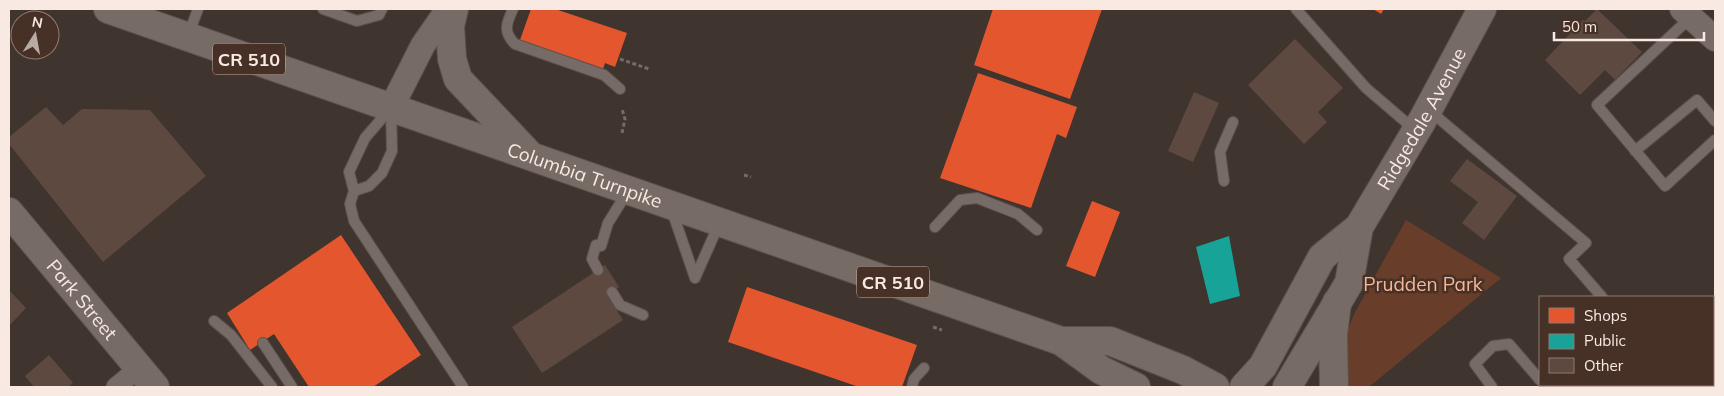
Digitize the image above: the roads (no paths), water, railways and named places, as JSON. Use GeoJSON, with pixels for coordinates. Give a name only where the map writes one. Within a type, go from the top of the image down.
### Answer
{"type":"FeatureCollection","features":[{"type":"Feature","properties":{"kind":"main road","name":"Columbia Turnpike"},"geometry":{"type":"LineString","coordinates":[[108,9],[1061,341],[1110,341],[1183,370],[1216,387]]}},
{"type":"Feature","properties":{"kind":"main road"},"geometry":{"type":"LineString","coordinates":[[454,9],[450,26],[452,59],[458,79],[531,156]]}},
{"type":"Feature","properties":{"kind":"main road","name":"Ridgedale Avenue"},"geometry":{"type":"LineString","coordinates":[[1287,387],[1349,283],[1359,227],[1422,120],[1482,9]]}},
{"type":"Feature","properties":{"kind":"main road","name":"Park Street"},"geometry":{"type":"LineString","coordinates":[[9,212],[147,378]]}},
{"type":"Feature","properties":{"kind":"main road","name":"Ridgedale Avenue"},"geometry":{"type":"LineString","coordinates":[[1244,387],[1263,366],[1322,257],[1359,227]]}},
{"type":"Feature","properties":{"kind":"main road"},"geometry":{"type":"LineString","coordinates":[[1334,387],[1333,335],[1337,302]]}},
{"type":"Feature","properties":{"kind":"main road","name":"Columbia Turnpike"},"geometry":{"type":"LineString","coordinates":[[1061,341],[1108,379],[1136,387]]}},
{"type":"Feature","properties":{"kind":"street"},"geometry":{"type":"LineString","coordinates":[[391,108],[424,45],[448,9]]}},
{"type":"Feature","properties":{"kind":"street"},"geometry":{"type":"LineString","coordinates":[[116,387],[147,378]]}},
{"type":"Feature","properties":{"kind":"lane"},"geometry":{"type":"LineString","coordinates":[[188,37],[198,9]]}},
{"type":"Feature","properties":{"kind":"lane"},"geometry":{"type":"LineString","coordinates":[[323,9],[357,21],[379,15],[382,9]]}},
{"type":"Feature","properties":{"kind":"lane"},"geometry":{"type":"LineString","coordinates":[[513,9],[507,22],[507,28],[508,37],[515,44],[604,75],[620,89]]}},
{"type":"Feature","properties":{"kind":"lane"},"geometry":{"type":"LineString","coordinates":[[1296,9],[1366,88],[1422,120],[1586,243],[1569,259],[1601,296]]}},
{"type":"Feature","properties":{"kind":"lane"},"geometry":{"type":"LineString","coordinates":[[1700,23],[1597,105],[1664,186],[1715,140]]}},
{"type":"Feature","properties":{"kind":"lane"},"geometry":{"type":"LineString","coordinates":[[1635,152],[1697,100],[1715,121]]}},
{"type":"Feature","properties":{"kind":"lane"},"geometry":{"type":"LineString","coordinates":[[354,191],[369,186],[382,173],[392,151],[391,108]]}},
{"type":"Feature","properties":{"kind":"lane"},"geometry":{"type":"LineString","coordinates":[[391,108],[365,138],[349,172],[354,191],[350,204],[354,220],[463,387]]}},
{"type":"Feature","properties":{"kind":"lane"},"geometry":{"type":"LineString","coordinates":[[1224,182],[1220,152],[1233,122]]}},
{"type":"Feature","properties":{"kind":"lane"},"geometry":{"type":"LineString","coordinates":[[598,270],[592,259],[608,223],[628,191]]}},
{"type":"Feature","properties":{"kind":"lane"},"geometry":{"type":"LineString","coordinates":[[935,227],[960,200],[977,198],[1018,214],[1037,230]]}},
{"type":"Feature","properties":{"kind":"lane"},"geometry":{"type":"LineString","coordinates":[[670,205],[696,278],[720,222]]}},
{"type":"Feature","properties":{"kind":"lane"},"geometry":{"type":"LineString","coordinates":[[612,292],[620,305],[643,315]]}},
{"type":"Feature","properties":{"kind":"lane"},"geometry":{"type":"LineString","coordinates":[[214,322],[231,335],[272,387]]}},
{"type":"Feature","properties":{"kind":"lane"},"geometry":{"type":"LineString","coordinates":[[263,343],[292,387]]}},
{"type":"Feature","properties":{"kind":"lane"},"geometry":{"type":"LineString","coordinates":[[1492,387],[1475,364],[1493,346],[1509,344],[1539,379]]}},
{"type":"Feature","properties":{"kind":"lane"},"geometry":{"type":"LineString","coordinates":[[912,387],[914,379],[924,368]]}},
{"type":"Feature","properties":{"kind":"park label","name":"Prudden Park"},"geometry":{"type":"Point","coordinates":[1423,284]}}]}
